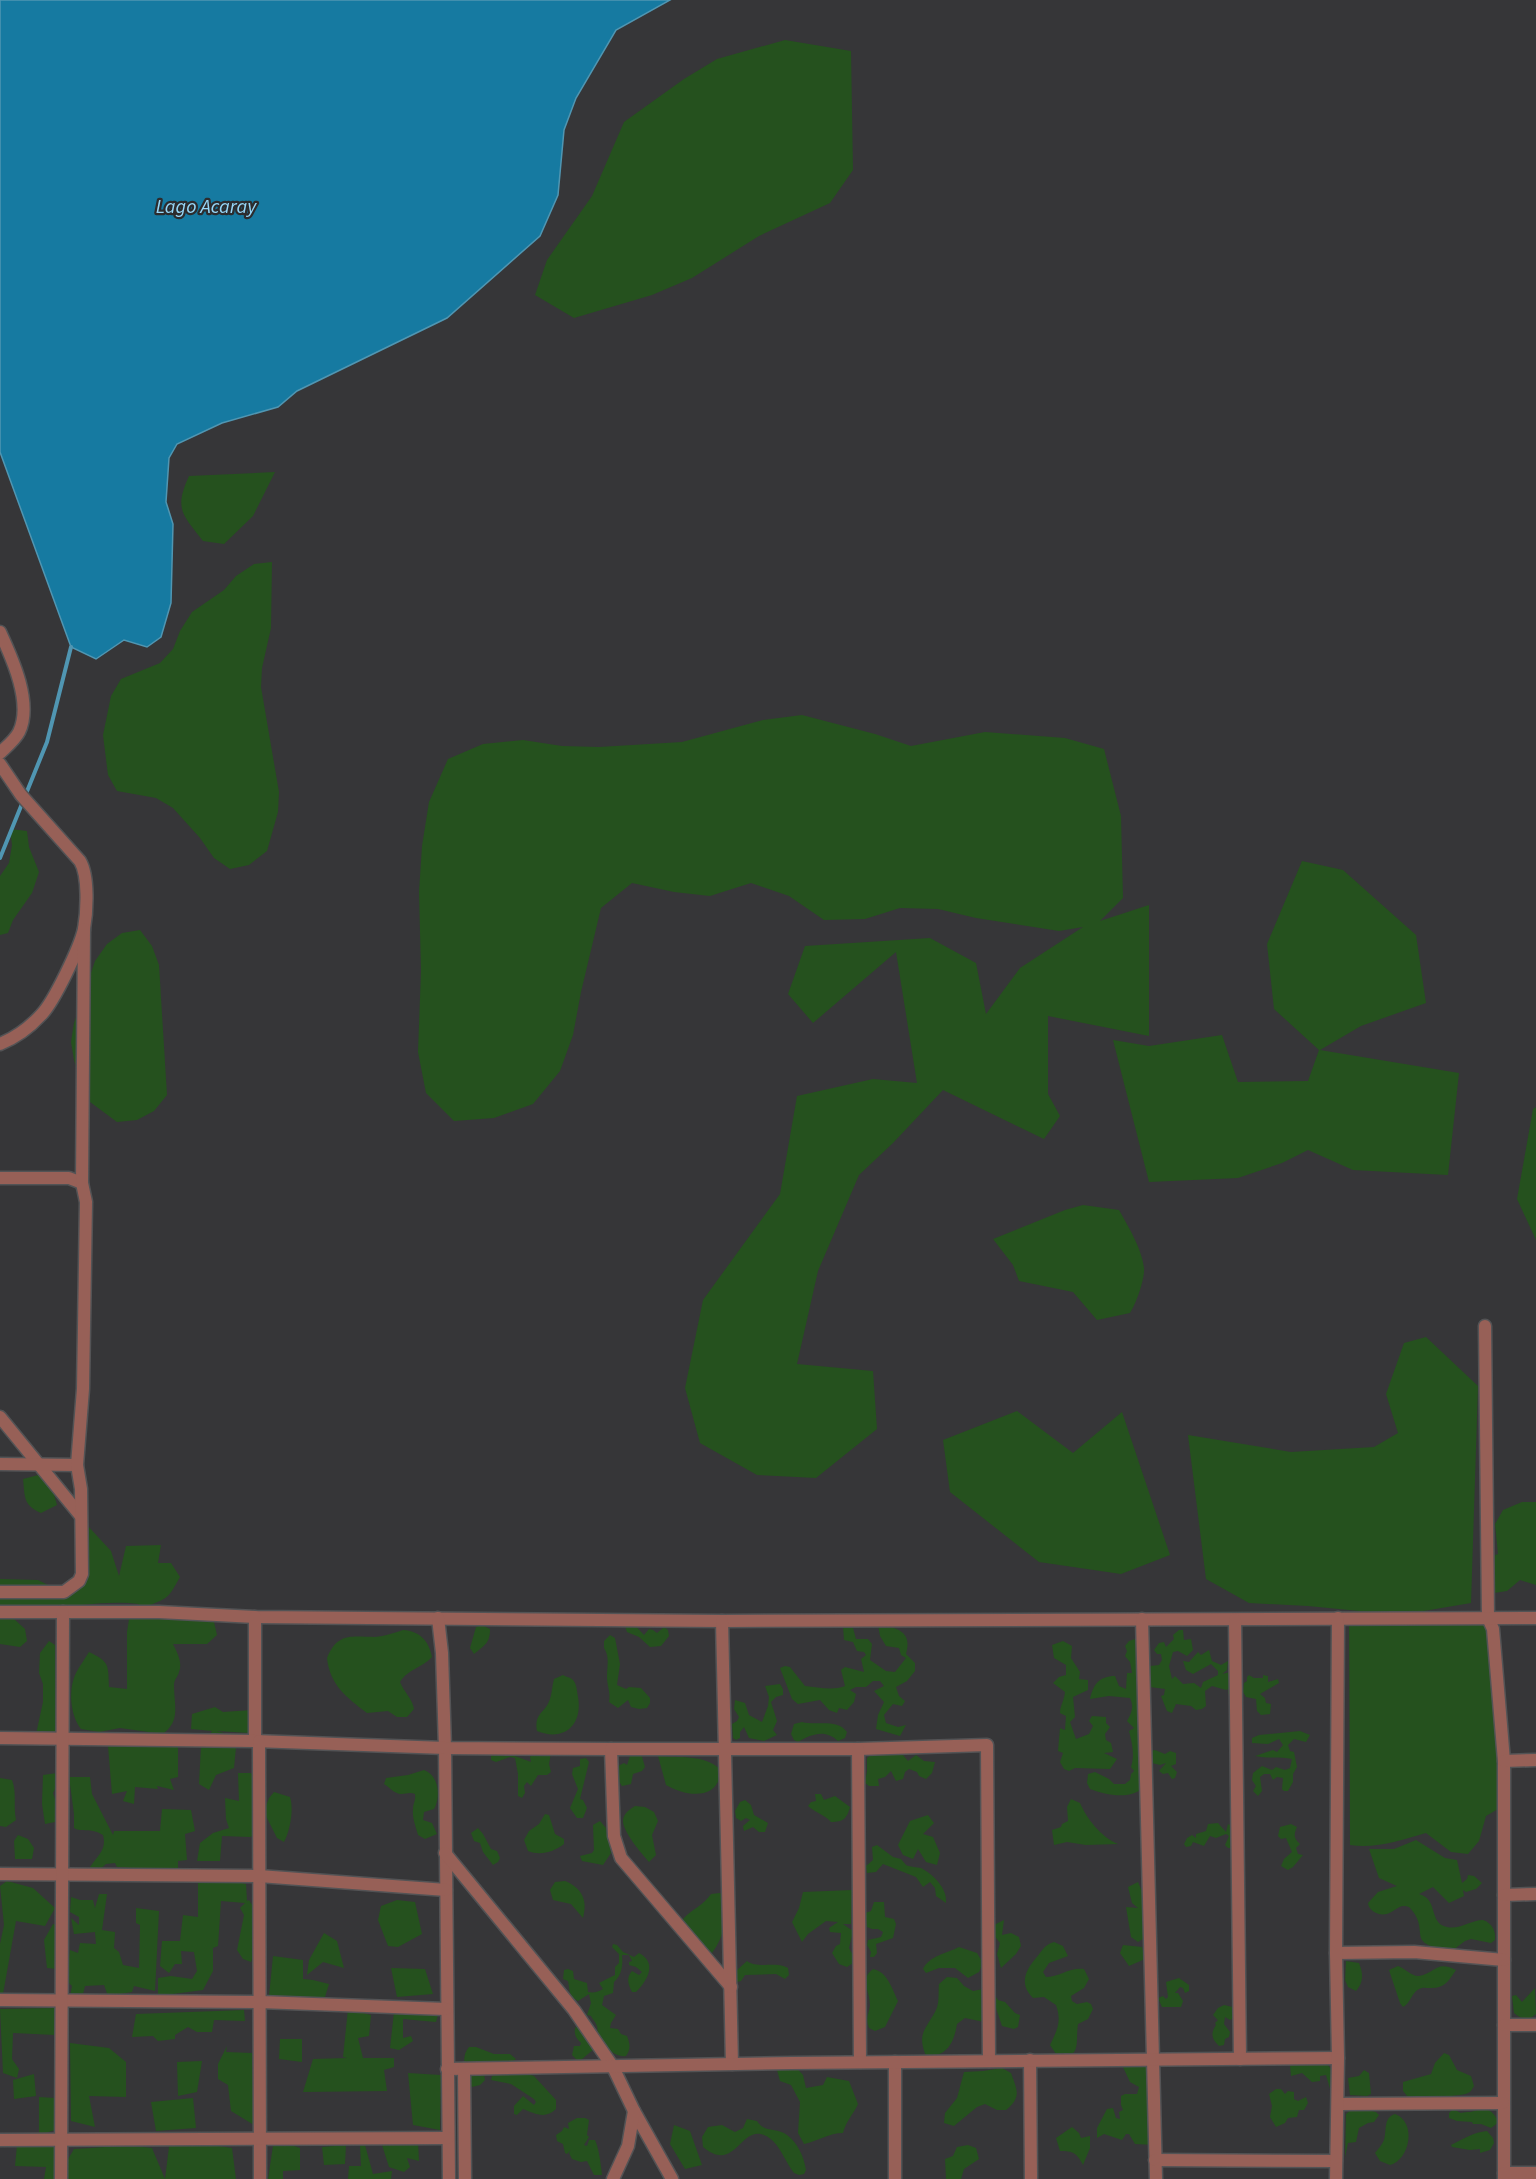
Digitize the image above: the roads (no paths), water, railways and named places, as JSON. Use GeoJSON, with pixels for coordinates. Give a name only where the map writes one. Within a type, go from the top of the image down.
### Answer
{"type":"FeatureCollection","features":[{"type":"Feature","properties":{"kind":"street"},"geometry":{"type":"LineString","coordinates":[[0,632],[20,685],[23,712],[19,731],[0,753]]}},
{"type":"Feature","properties":{"kind":"street"},"geometry":{"type":"LineString","coordinates":[[0,764],[25,800],[83,867],[86,880],[82,1183],[86,1202],[83,1389],[77,1465],[81,1489],[82,1574],[79,1581],[64,1592],[0,1592]]}},
{"type":"Feature","properties":{"kind":"street"},"geometry":{"type":"LineString","coordinates":[[0,1044],[12,1039],[42,1014],[69,968],[84,929]]}},
{"type":"Feature","properties":{"kind":"street"},"geometry":{"type":"LineString","coordinates":[[0,1178],[69,1178],[77,1179],[82,1183]]}},
{"type":"Feature","properties":{"kind":"street"},"geometry":{"type":"LineString","coordinates":[[1485,1326],[1488,1618],[1493,1629],[1504,1761],[1504,2176],[1536,2173]]}},
{"type":"Feature","properties":{"kind":"street"},"geometry":{"type":"LineString","coordinates":[[0,1418],[80,1515]]}},
{"type":"Feature","properties":{"kind":"street"},"geometry":{"type":"LineString","coordinates":[[0,1464],[77,1465]]}},
{"type":"Feature","properties":{"kind":"street"},"geometry":{"type":"LineString","coordinates":[[0,1612],[159,1612],[255,1617],[722,1621],[1536,1618]]}},
{"type":"Feature","properties":{"kind":"street"},"geometry":{"type":"LineString","coordinates":[[61,2179],[63,1612]]}},
{"type":"Feature","properties":{"kind":"street"},"geometry":{"type":"LineString","coordinates":[[255,1617],[260,2179]]}},
{"type":"Feature","properties":{"kind":"street"},"geometry":{"type":"LineString","coordinates":[[438,1618],[442,1653],[445,1748],[449,2179]]}},
{"type":"Feature","properties":{"kind":"street"},"geometry":{"type":"LineString","coordinates":[[1336,2179],[1338,1618]]}},
{"type":"Feature","properties":{"kind":"street"},"geometry":{"type":"LineString","coordinates":[[1142,1619],[1156,2179]]}},
{"type":"Feature","properties":{"kind":"street"},"geometry":{"type":"LineString","coordinates":[[1236,1620],[1240,2059]]}},
{"type":"Feature","properties":{"kind":"street"},"geometry":{"type":"LineString","coordinates":[[722,1621],[732,2064]]}},
{"type":"Feature","properties":{"kind":"street"},"geometry":{"type":"LineString","coordinates":[[0,1738],[257,1741],[445,1748],[724,1750],[987,1745],[989,2061]]}},
{"type":"Feature","properties":{"kind":"street"},"geometry":{"type":"LineString","coordinates":[[611,1749],[614,1836],[621,1858],[730,1987]]}},
{"type":"Feature","properties":{"kind":"street"},"geometry":{"type":"LineString","coordinates":[[858,1749],[860,2062]]}},
{"type":"Feature","properties":{"kind":"street"},"geometry":{"type":"LineString","coordinates":[[1504,1761],[1536,1760]]}},
{"type":"Feature","properties":{"kind":"street"},"geometry":{"type":"LineString","coordinates":[[446,1853],[574,2010],[613,2067],[634,2111],[672,2179]]}},
{"type":"Feature","properties":{"kind":"street"},"geometry":{"type":"LineString","coordinates":[[0,1874],[259,1876],[446,1890]]}},
{"type":"Feature","properties":{"kind":"street"},"geometry":{"type":"LineString","coordinates":[[1504,1895],[1536,1894]]}},
{"type":"Feature","properties":{"kind":"street"},"geometry":{"type":"LineString","coordinates":[[1336,1953],[1414,1952],[1504,1960]]}},
{"type":"Feature","properties":{"kind":"street"},"geometry":{"type":"LineString","coordinates":[[0,2001],[260,2002],[446,2008]]}},
{"type":"Feature","properties":{"kind":"street"},"geometry":{"type":"LineString","coordinates":[[1504,2025],[1536,2025]]}},
{"type":"Feature","properties":{"kind":"street"},"geometry":{"type":"LineString","coordinates":[[447,2069],[860,2062],[1338,2058]]}},
{"type":"Feature","properties":{"kind":"street"},"geometry":{"type":"LineString","coordinates":[[1030,2060],[1031,2179]]}},
{"type":"Feature","properties":{"kind":"street"},"geometry":{"type":"LineString","coordinates":[[895,2062],[895,2179]]}},
{"type":"Feature","properties":{"kind":"street"},"geometry":{"type":"LineString","coordinates":[[464,2069],[465,2179]]}},
{"type":"Feature","properties":{"kind":"street"},"geometry":{"type":"LineString","coordinates":[[1338,2104],[1503,2103]]}},
{"type":"Feature","properties":{"kind":"street"},"geometry":{"type":"LineString","coordinates":[[613,2179],[628,2146],[634,2111]]}},
{"type":"Feature","properties":{"kind":"street"},"geometry":{"type":"LineString","coordinates":[[0,2140],[448,2138]]}},
{"type":"Feature","properties":{"kind":"street"},"geometry":{"type":"LineString","coordinates":[[1155,2160],[1336,2161]]}},
{"type":"Feature","properties":{"kind":"water","name":"Lago Acaray"},"geometry":{"type":"Polygon","coordinates":[[[0,0],[670,0],[616,30],[576,98],[564,130],[558,195],[540,236],[447,318],[297,391],[278,407],[222,423],[177,444],[169,458],[166,502],[173,524],[171,603],[161,637],[147,647],[124,640],[96,659],[71,647],[0,452],[0,0]]]}},
{"type":"Feature","properties":{"kind":"waterway"},"geometry":{"type":"LineString","coordinates":[[0,858],[47,742],[71,647]]}}]}
